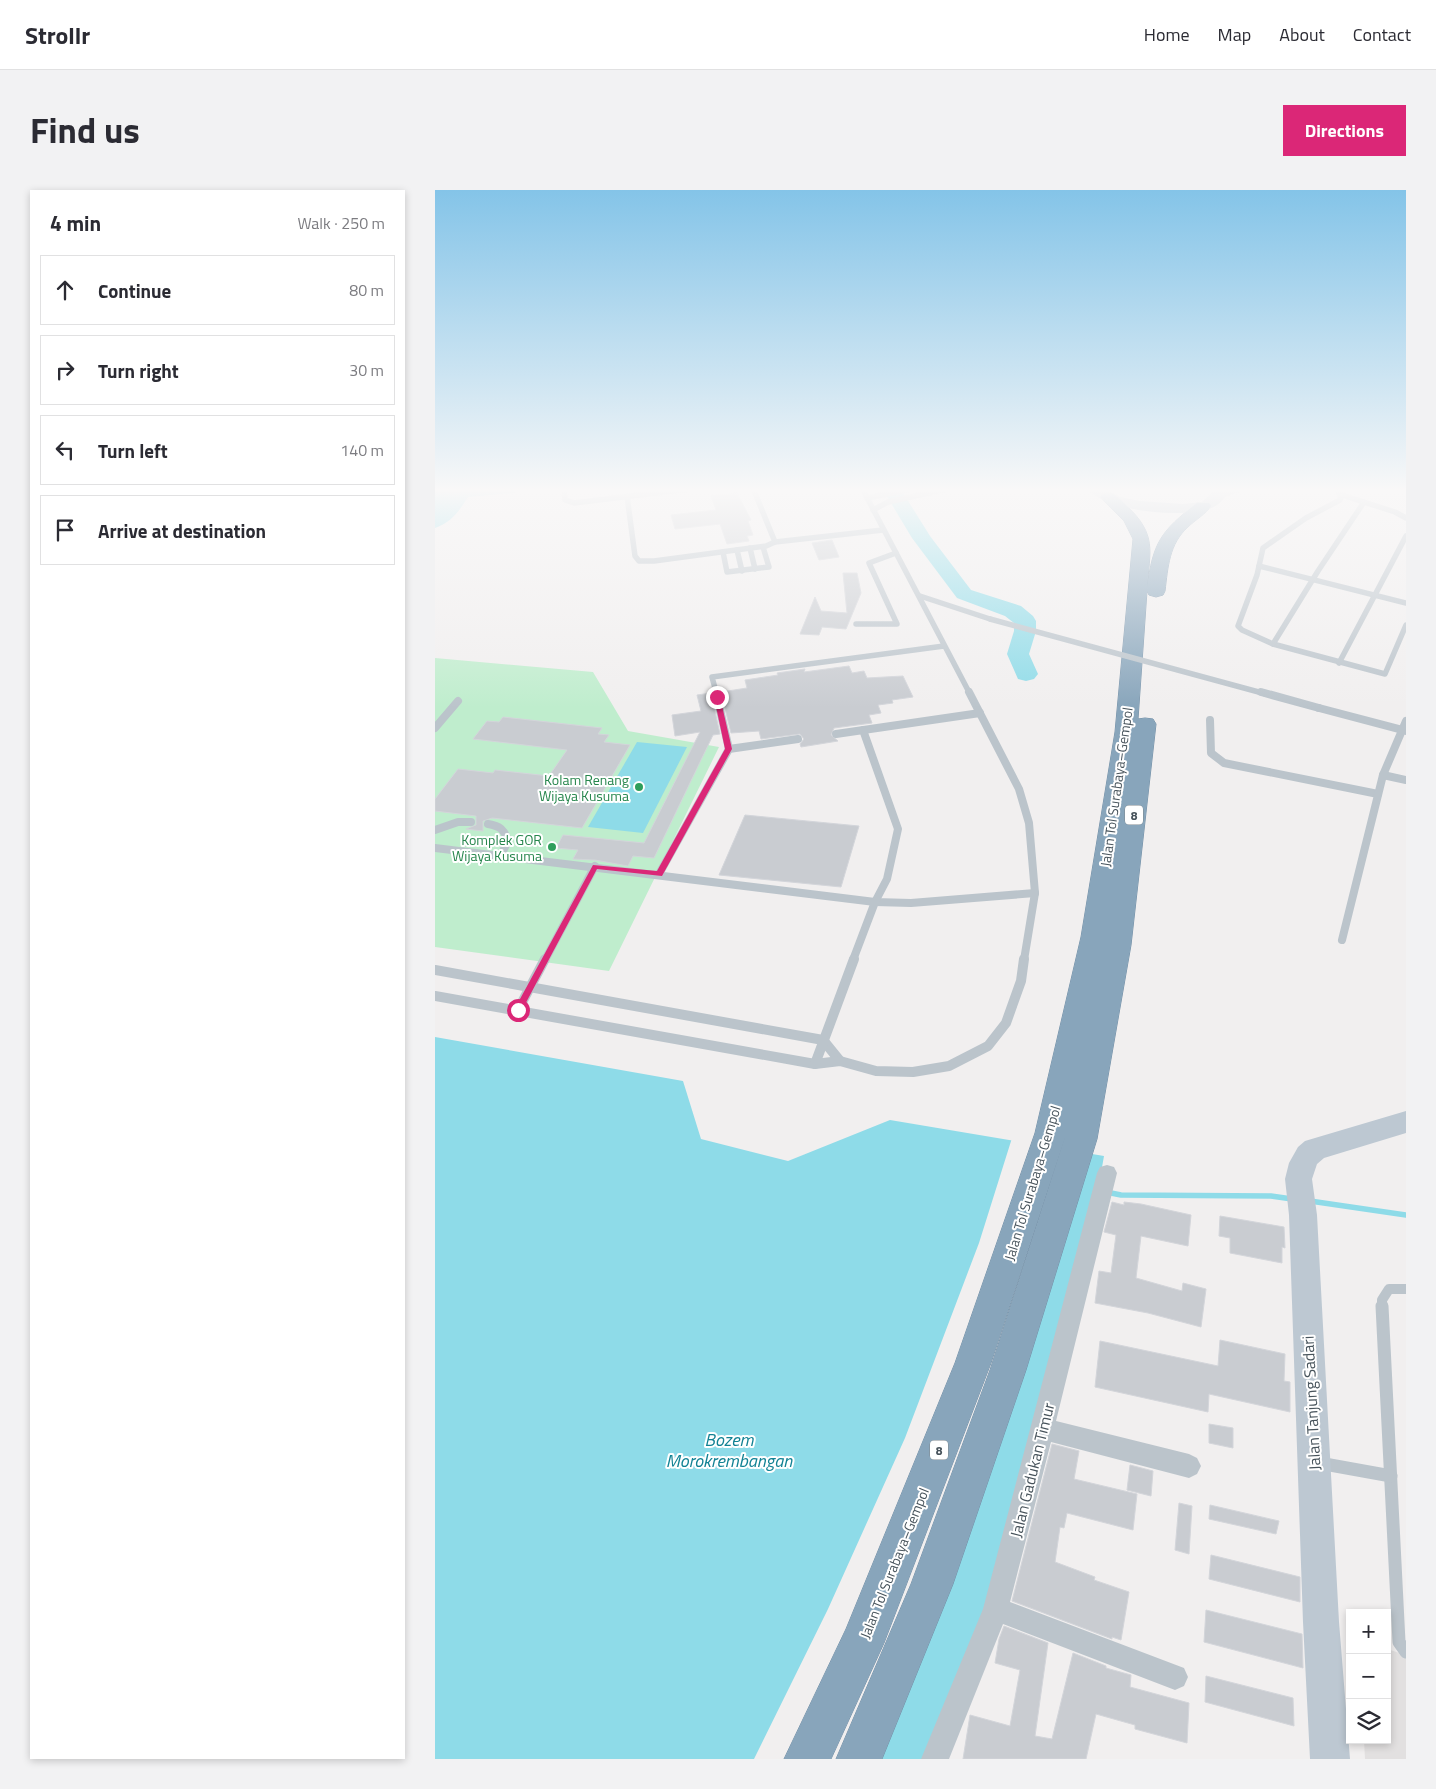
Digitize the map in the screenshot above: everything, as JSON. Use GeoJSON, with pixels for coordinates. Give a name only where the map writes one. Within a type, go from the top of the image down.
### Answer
{"type":"FeatureCollection","features":[{"type":"Feature","properties":{"kind":"highway","name":"Jalan Tol Surabaya–Gempol"},"geometry":{"type":"LineString","coordinates":[[807,1759],[862,1643],[969,1372],[1066,1136],[1094,937],[1126,732],[1140,561]]}},
{"type":"Feature","properties":{"kind":"highway","name":"Jalan Tol Surabaya–Gempol"},"geometry":{"type":"LineString","coordinates":[[859,1759],[932,1584],[1007,1370],[1066,1136],[1118,945],[1144,737],[1159,561]]}},
{"type":"Feature","properties":{"kind":"street","name":"Jalan Tanjung Sadari"},"geometry":{"type":"LineString","coordinates":[[1330,1759],[1298,1171],[1306,1156],[1315,1149],[1406,1122]]}},
{"type":"Feature","properties":{"kind":"street","name":"Jalan Gadukan Timur"},"geometry":{"type":"LineString","coordinates":[[935,1759],[996,1609],[1104,1184]]}},
{"type":"Feature","properties":{"kind":"street"},"geometry":{"type":"LineString","coordinates":[[1043,1429],[1189,1466]]}},
{"type":"Feature","properties":{"kind":"street"},"geometry":{"type":"LineString","coordinates":[[996,1609],[1175,1677]]}},
{"type":"Feature","properties":{"kind":"lane"},"geometry":{"type":"LineString","coordinates":[[642,561],[659,561]]}},
{"type":"Feature","properties":{"kind":"lane"},"geometry":{"type":"LineString","coordinates":[[725,561],[727,572],[769,567],[767,561]]}},
{"type":"Feature","properties":{"kind":"lane"},"geometry":{"type":"LineString","coordinates":[[740,561],[742,570]]}},
{"type":"Feature","properties":{"kind":"lane"},"geometry":{"type":"LineString","coordinates":[[753,561],[755,569]]}},
{"type":"Feature","properties":{"kind":"lane"},"geometry":{"type":"LineString","coordinates":[[856,624],[897,624],[869,563],[874,561]]}},
{"type":"Feature","properties":{"kind":"lane"},"geometry":{"type":"LineString","coordinates":[[435,996],[815,1064],[840,1061],[876,1070],[913,1072],[949,1066],[988,1046],[1006,1023],[1021,982],[1035,893],[1029,823],[1019,789],[901,561]]}},
{"type":"Feature","properties":{"kind":"lane"},"geometry":{"type":"LineString","coordinates":[[1260,561],[1238,626],[1242,630],[1273,644],[1378,674],[1385,674],[1406,625]]}},
{"type":"Feature","properties":{"kind":"lane"},"geometry":{"type":"LineString","coordinates":[[1273,644],[1325,561]]}},
{"type":"Feature","properties":{"kind":"lane"},"geometry":{"type":"LineString","coordinates":[[1339,663],[1393,561]]}},
{"type":"Feature","properties":{"kind":"lane"},"geometry":{"type":"LineString","coordinates":[[1259,566],[1406,603]]}},
{"type":"Feature","properties":{"kind":"lane"},"geometry":{"type":"LineString","coordinates":[[920,596],[990,618],[1404,731]]}},
{"type":"Feature","properties":{"kind":"lane"},"geometry":{"type":"LineString","coordinates":[[659,874],[729,749],[712,677],[944,646]]}},
{"type":"Feature","properties":{"kind":"lane"},"geometry":{"type":"LineString","coordinates":[[435,728],[458,701]]}},
{"type":"Feature","properties":{"kind":"lane"},"geometry":{"type":"LineString","coordinates":[[836,734],[980,714]]}},
{"type":"Feature","properties":{"kind":"lane"},"geometry":{"type":"LineString","coordinates":[[1210,720],[1211,753],[1224,763],[1378,794]]}},
{"type":"Feature","properties":{"kind":"lane"},"geometry":{"type":"LineString","coordinates":[[1342,940],[1383,775],[1404,731],[1406,721]]}},
{"type":"Feature","properties":{"kind":"lane"},"geometry":{"type":"LineString","coordinates":[[815,1064],[875,902],[887,879],[898,829],[863,730]]}},
{"type":"Feature","properties":{"kind":"lane"},"geometry":{"type":"LineString","coordinates":[[729,749],[798,739]]}},
{"type":"Feature","properties":{"kind":"lane"},"geometry":{"type":"LineString","coordinates":[[1383,775],[1406,780]]}},
{"type":"Feature","properties":{"kind":"lane"},"geometry":{"type":"LineString","coordinates":[[435,830],[458,822],[471,822]]}},
{"type":"Feature","properties":{"kind":"lane"},"geometry":{"type":"LineString","coordinates":[[488,824],[498,826],[505,831],[508,841],[501,856]]}},
{"type":"Feature","properties":{"kind":"lane"},"geometry":{"type":"LineString","coordinates":[[435,848],[595,866],[875,902],[911,903],[1035,893]]}},
{"type":"Feature","properties":{"kind":"lane"},"geometry":{"type":"LineString","coordinates":[[518,1010],[595,866]]}},
{"type":"Feature","properties":{"kind":"lane"},"geometry":{"type":"LineString","coordinates":[[435,970],[823,1040],[840,1061]]}},
{"type":"Feature","properties":{"kind":"lane"},"geometry":{"type":"LineString","coordinates":[[1406,1289],[1389,1289],[1382,1300],[1399,1642],[1406,1652]]}},
{"type":"Feature","properties":{"kind":"lane"},"geometry":{"type":"LineString","coordinates":[[1314,1462],[1391,1476]]}},
{"type":"Feature","properties":{"kind":"shaded area"},"geometry":{"type":"Polygon","coordinates":[[[1391,1650],[1406,1655],[1406,1759],[1365,1759],[1364,1744],[1391,1744],[1391,1650]]]}},
{"type":"Feature","properties":{"kind":"green space","name":"Komplek GOR Wijaya Kusuma"},"geometry":{"type":"Polygon","coordinates":[[[435,658],[593,672],[628,731],[719,747],[609,971],[435,947],[435,658]]]}},
{"type":"Feature","properties":{"kind":"water","name":"Kolam Renang Wijaya Kusuma"},"geometry":{"type":"Polygon","coordinates":[[[637,742],[687,747],[643,833],[588,827],[637,742]]]}},
{"type":"Feature","properties":{"kind":"water","name":"Bozem Morokrembangan"},"geometry":{"type":"Polygon","coordinates":[[[435,1037],[683,1081],[701,1139],[788,1161],[890,1120],[1104,1156],[1098,1190],[995,1595],[926,1759],[435,1759],[435,1037]]]}},
{"type":"Feature","properties":{"kind":"pier"},"geometry":{"type":"Polygon","coordinates":[[[1012,1138],[1085,1154],[874,1759],[754,1759],[828,1609],[905,1438],[979,1243],[1012,1138]]]}},
{"type":"Feature","properties":{"kind":"building"},"geometry":{"type":"Polygon","coordinates":[[[843,573],[857,573],[861,593],[846,629],[822,627],[819,635],[800,634],[815,597],[821,611],[847,613],[843,573]]]}},
{"type":"Feature","properties":{"kind":"building"},"geometry":{"type":"Polygon","coordinates":[[[849,666],[852,673],[864,671],[867,678],[903,676],[913,697],[892,700],[893,703],[878,705],[881,713],[869,715],[872,723],[834,728],[831,735],[838,741],[801,747],[800,744],[804,739],[800,734],[761,739],[759,731],[731,733],[721,692],[747,688],[745,680],[778,675],[777,673],[805,669],[804,672],[849,666]]]}},
{"type":"Feature","properties":{"kind":"building"},"geometry":{"type":"Polygon","coordinates":[[[711,693],[720,734],[713,735],[654,858],[633,856],[628,866],[595,860],[573,859],[578,850],[556,848],[563,835],[644,843],[700,732],[675,736],[672,715],[701,711],[697,695],[711,693]]]}},
{"type":"Feature","properties":{"kind":"building"},"geometry":{"type":"Polygon","coordinates":[[[503,717],[602,728],[598,734],[609,735],[604,742],[630,745],[582,828],[492,818],[483,821],[483,831],[466,829],[476,825],[476,816],[435,811],[435,799],[458,769],[493,773],[495,770],[549,776],[567,750],[473,739],[487,721],[499,722],[503,717]]]}},
{"type":"Feature","properties":{"kind":"building"},"geometry":{"type":"Polygon","coordinates":[[[745,815],[859,826],[841,887],[719,875],[745,815]]]}},
{"type":"Feature","properties":{"kind":"building"},"geometry":{"type":"Polygon","coordinates":[[[1112,1202],[1124,1205],[1124,1202],[1141,1204],[1191,1215],[1188,1246],[1141,1236],[1136,1278],[1182,1291],[1183,1283],[1206,1289],[1201,1327],[1148,1313],[1095,1303],[1099,1271],[1111,1273],[1116,1235],[1104,1232],[1112,1202]]]}},
{"type":"Feature","properties":{"kind":"building"},"geometry":{"type":"Polygon","coordinates":[[[1220,1216],[1284,1227],[1285,1248],[1282,1247],[1282,1263],[1230,1253],[1230,1238],[1219,1236],[1220,1216]]]}},
{"type":"Feature","properties":{"kind":"building"},"geometry":{"type":"Polygon","coordinates":[[[1220,1340],[1285,1354],[1284,1381],[1290,1382],[1290,1412],[1209,1394],[1208,1412],[1095,1387],[1100,1341],[1218,1366],[1220,1340]]]}},
{"type":"Feature","properties":{"kind":"building"},"geometry":{"type":"Polygon","coordinates":[[[1209,1424],[1233,1428],[1233,1448],[1209,1443],[1209,1424]]]}},
{"type":"Feature","properties":{"kind":"building"},"geometry":{"type":"Polygon","coordinates":[[[1052,1444],[1079,1451],[1074,1479],[1137,1494],[1133,1530],[1067,1513],[1064,1528],[1060,1527],[1055,1562],[1095,1577],[1094,1580],[1129,1592],[1121,1640],[1112,1637],[1112,1639],[1012,1601],[1052,1444]]]}},
{"type":"Feature","properties":{"kind":"building"},"geometry":{"type":"Polygon","coordinates":[[[1130,1465],[1153,1471],[1151,1496],[1127,1490],[1130,1465]]]}},
{"type":"Feature","properties":{"kind":"building"},"geometry":{"type":"Polygon","coordinates":[[[1179,1503],[1192,1506],[1189,1554],[1175,1550],[1179,1503]]]}},
{"type":"Feature","properties":{"kind":"building"},"geometry":{"type":"Polygon","coordinates":[[[1210,1505],[1279,1521],[1276,1534],[1209,1519],[1210,1505]]]}},
{"type":"Feature","properties":{"kind":"building"},"geometry":{"type":"Polygon","coordinates":[[[1211,1555],[1300,1577],[1300,1602],[1209,1579],[1211,1555]]]}},
{"type":"Feature","properties":{"kind":"building"},"geometry":{"type":"Polygon","coordinates":[[[1206,1610],[1302,1634],[1303,1668],[1204,1642],[1206,1610]]]}},
{"type":"Feature","properties":{"kind":"building"},"geometry":{"type":"Polygon","coordinates":[[[1004,1626],[1048,1643],[1035,1736],[1052,1739],[1073,1653],[1106,1666],[1106,1668],[1131,1675],[1130,1687],[1189,1703],[1187,1743],[1135,1729],[1135,1725],[1096,1714],[1086,1759],[963,1759],[970,1715],[1010,1726],[1020,1670],[995,1663],[999,1639],[1004,1626]]]}},
{"type":"Feature","properties":{"kind":"building"},"geometry":{"type":"Polygon","coordinates":[[[1206,1676],[1293,1698],[1294,1726],[1205,1702],[1206,1676]]]}},
{"type":"Feature","properties":{"kind":"waterway"},"geometry":{"type":"LineString","coordinates":[[939,561],[964,594],[1013,611],[1025,621],[1025,631],[1018,654],[1026,674]]}},
{"type":"Feature","properties":{"kind":"waterway"},"geometry":{"type":"LineString","coordinates":[[1106,1192],[1121,1195],[1271,1196],[1292,1199]]}},
{"type":"Feature","properties":{"kind":"waterway"},"geometry":{"type":"LineString","coordinates":[[1310,1201],[1406,1215]]}},
{"type":"Feature","properties":{"kind":"place","name":"Kolam Renang Wijaya Kusuma"},"geometry":{"type":"Point","coordinates":[639,787]}},
{"type":"Feature","properties":{"kind":"place","name":"Komplek GOR Wijaya Kusuma"},"geometry":{"type":"Point","coordinates":[552,847]}},
{"type":"Feature","properties":{"kind":"route"},"geometry":{"type":"LineString","coordinates":[[518,1010],[595,866],[659,874],[729,749],[717,697]]}}]}
